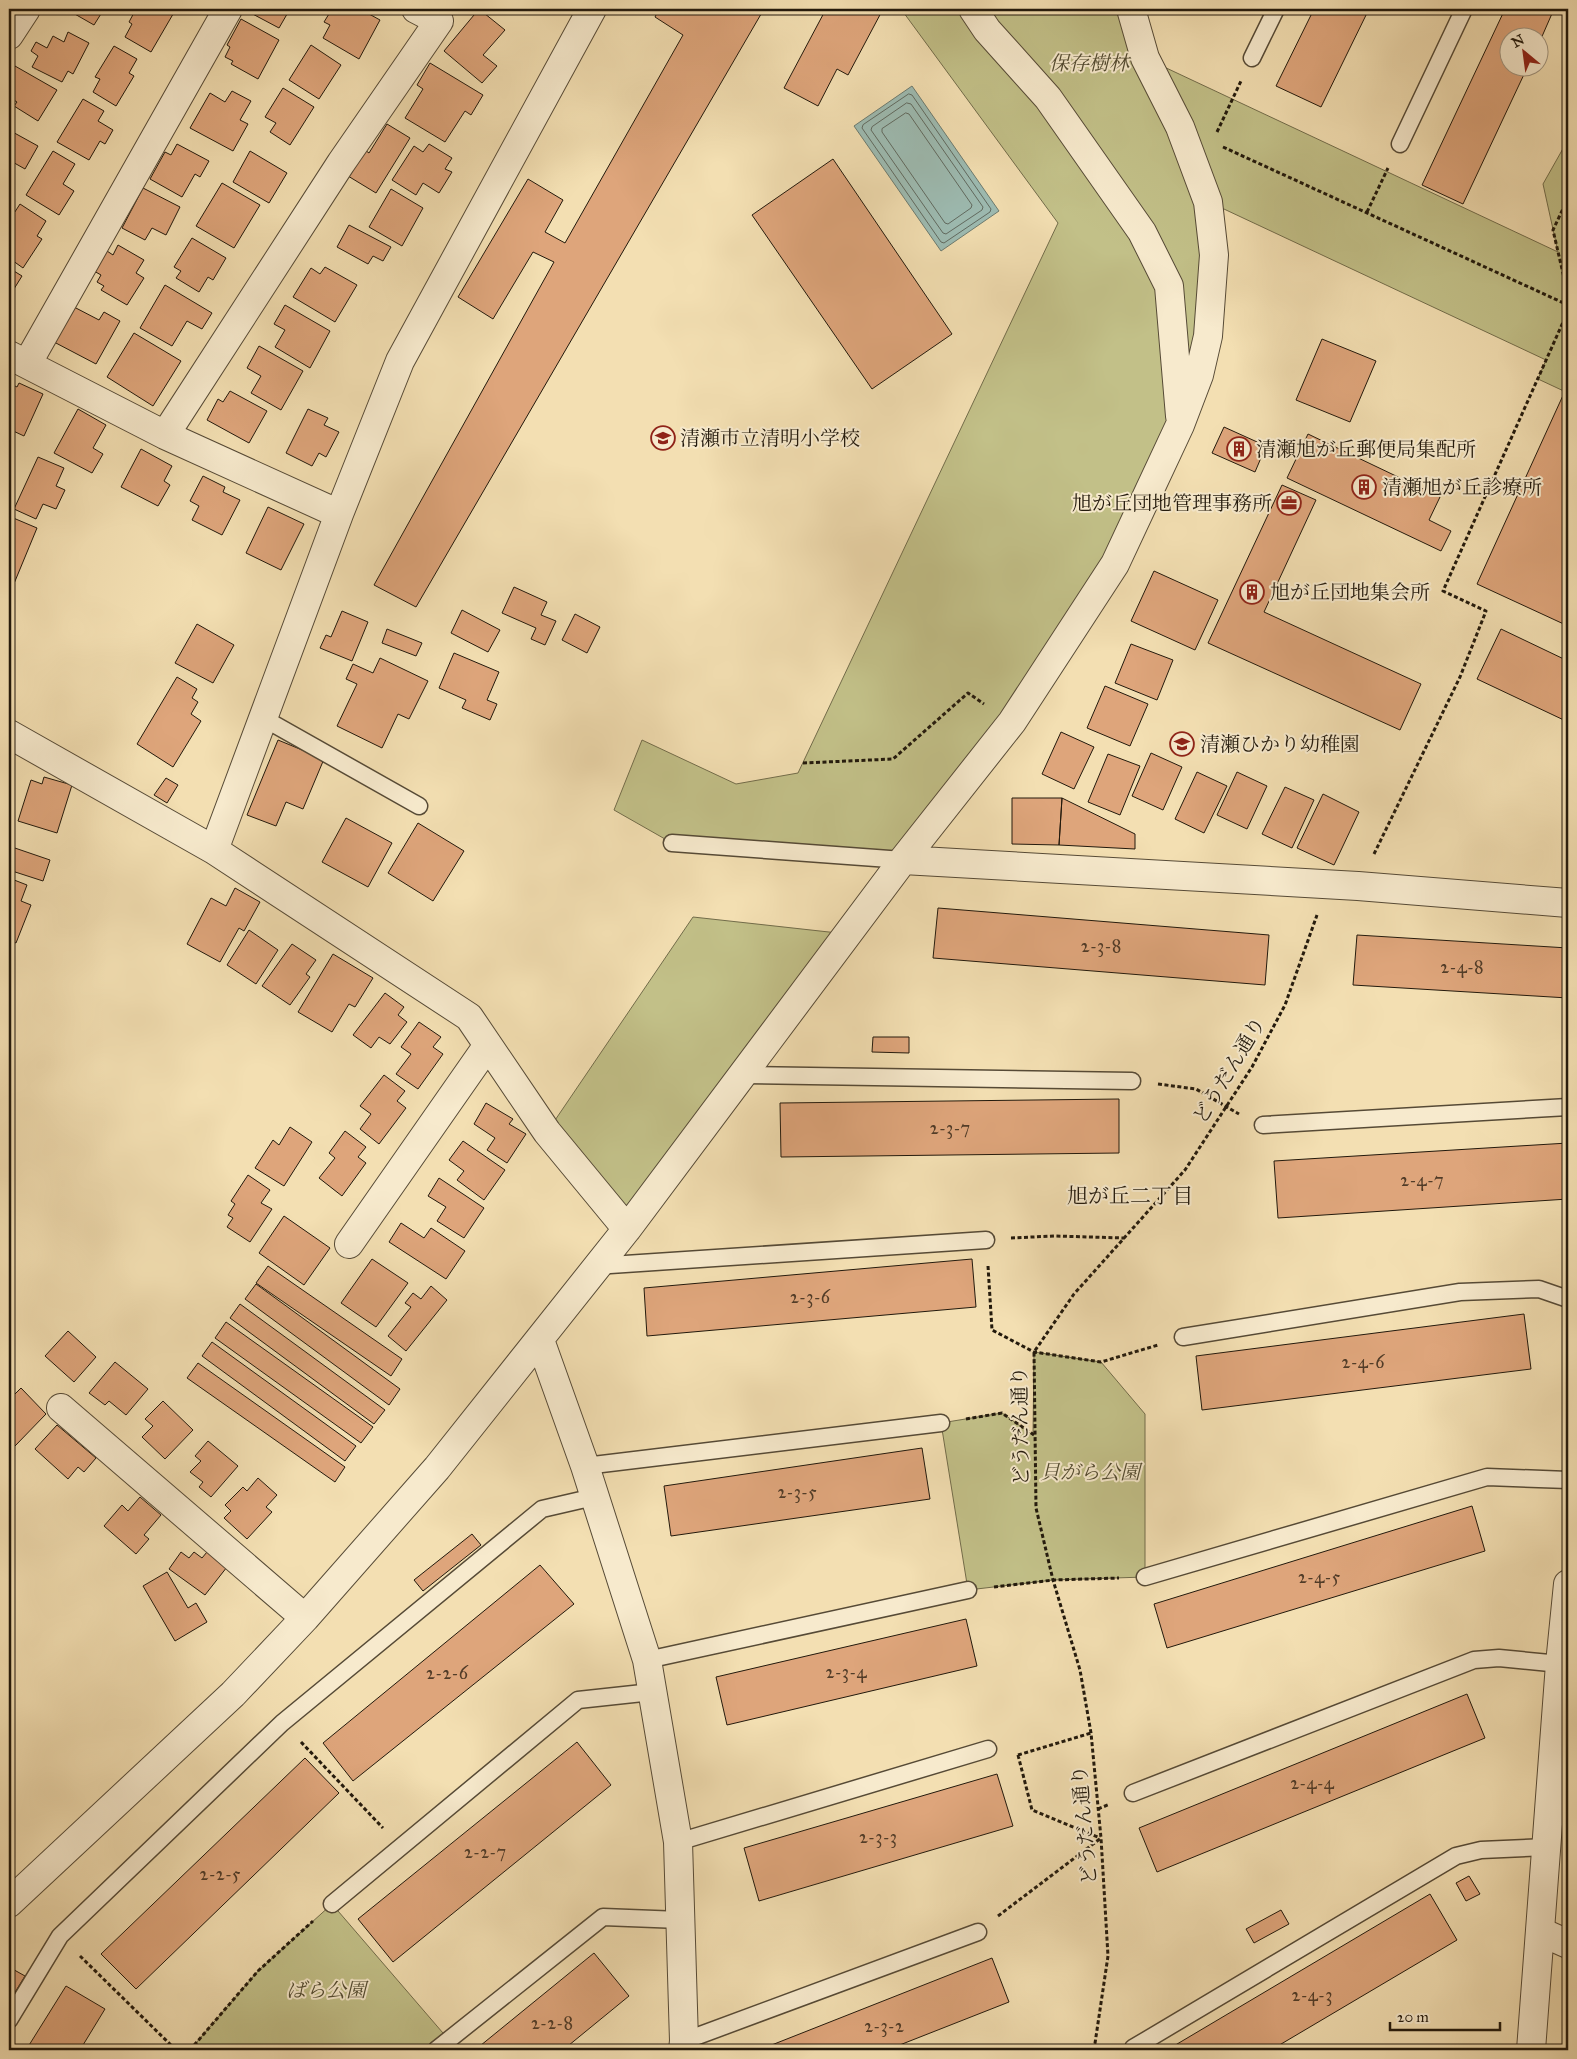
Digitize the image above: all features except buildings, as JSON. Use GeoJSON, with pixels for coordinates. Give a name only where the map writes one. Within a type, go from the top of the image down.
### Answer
{"type":"FeatureCollection","features":[{"type":"Feature","properties":{"kind":"street"},"geometry":{"type":"LineString","coordinates":[[9,35],[26,9]]}},
{"type":"Feature","properties":{"kind":"street"},"geometry":{"type":"LineString","coordinates":[[228,9],[18,360],[165,435],[339,514]]}},
{"type":"Feature","properties":{"kind":"street"},"geometry":{"type":"LineString","coordinates":[[165,435],[341,163],[439,21],[416,9]]}},
{"type":"Feature","properties":{"kind":"street"},"geometry":{"type":"LineString","coordinates":[[214,850],[339,514],[400,361],[592,9]]}},
{"type":"Feature","properties":{"kind":"street"},"geometry":{"type":"LineString","coordinates":[[973,9],[988,30],[1048,98],[1142,232],[1169,286],[1180,425]]}},
{"type":"Feature","properties":{"kind":"street"},"geometry":{"type":"LineString","coordinates":[[9,1902],[234,1694],[305,1618],[437,1468],[627,1229],[903,860],[1012,722],[1115,564],[1180,425],[1199,375],[1208,336],[1214,255],[1208,202],[1180,127],[1145,58],[1131,9]]}},
{"type":"Feature","properties":{"kind":"street"},"geometry":{"type":"LineString","coordinates":[[9,734],[214,850],[469,1017],[547,1132],[627,1229]]}},
{"type":"Feature","properties":{"kind":"street"},"geometry":{"type":"LineString","coordinates":[[903,860],[1329,884],[1568,903]]}},
{"type":"Feature","properties":{"kind":"street"},"geometry":{"type":"LineString","coordinates":[[349,1244],[488,1046]]}},
{"type":"Feature","properties":{"kind":"street"},"geometry":{"type":"LineString","coordinates":[[540,1340],[584,1466],[647,1660],[678,1842],[684,2046]]}},
{"type":"Feature","properties":{"kind":"street"},"geometry":{"type":"LineString","coordinates":[[61,1408],[305,1618]]}},
{"type":"Feature","properties":{"kind":"street"},"geometry":{"type":"LineString","coordinates":[[1532,2050],[1547,1847],[1561,1740],[1560,1664],[1568,1584]]}},
{"type":"Feature","properties":{"kind":"street"},"geometry":{"type":"LineString","coordinates":[[1541,1932],[1568,1944]]}},
{"type":"Feature","properties":{"kind":"lane"},"geometry":{"type":"LineString","coordinates":[[1252,58],[1276,9]]}},
{"type":"Feature","properties":{"kind":"lane"},"geometry":{"type":"LineString","coordinates":[[1400,144],[1464,9]]}},
{"type":"Feature","properties":{"kind":"lane"},"geometry":{"type":"LineString","coordinates":[[263,718],[419,806]]}},
{"type":"Feature","properties":{"kind":"lane"},"geometry":{"type":"LineString","coordinates":[[672,844],[903,860]]}},
{"type":"Feature","properties":{"kind":"lane"},"geometry":{"type":"LineString","coordinates":[[743,1075],[1132,1081]]}},
{"type":"Feature","properties":{"kind":"lane"},"geometry":{"type":"LineString","coordinates":[[1263,1125],[1568,1107]]}},
{"type":"Feature","properties":{"kind":"lane"},"geometry":{"type":"LineString","coordinates":[[596,1266],[986,1240]]}},
{"type":"Feature","properties":{"kind":"lane"},"geometry":{"type":"LineString","coordinates":[[1184,1337],[1460,1292],[1539,1289],[1568,1299]]}},
{"type":"Feature","properties":{"kind":"lane"},"geometry":{"type":"LineString","coordinates":[[584,1466],[940,1423]]}},
{"type":"Feature","properties":{"kind":"lane"},"geometry":{"type":"LineString","coordinates":[[1145,1577],[1487,1477],[1568,1480]]}},
{"type":"Feature","properties":{"kind":"lane"},"geometry":{"type":"LineString","coordinates":[[9,2020],[60,1936],[282,1723],[542,1509],[594,1497]]}},
{"type":"Feature","properties":{"kind":"lane"},"geometry":{"type":"LineString","coordinates":[[647,1660],[968,1590]]}},
{"type":"Feature","properties":{"kind":"lane"},"geometry":{"type":"LineString","coordinates":[[1133,1793],[1474,1660],[1499,1658],[1560,1664]]}},
{"type":"Feature","properties":{"kind":"lane"},"geometry":{"type":"LineString","coordinates":[[332,1904],[578,1700],[652,1692]]}},
{"type":"Feature","properties":{"kind":"lane"},"geometry":{"type":"LineString","coordinates":[[678,1842],[988,1749]]}},
{"type":"Feature","properties":{"kind":"lane"},"geometry":{"type":"LineString","coordinates":[[1133,2048],[1456,1856],[1480,1850],[1547,1847]]}},
{"type":"Feature","properties":{"kind":"lane"},"geometry":{"type":"LineString","coordinates":[[436,2050],[603,1917],[680,1920]]}},
{"type":"Feature","properties":{"kind":"lane"},"geometry":{"type":"LineString","coordinates":[[684,2046],[978,1932]]}},
{"type":"Feature","properties":{"kind":"path"},"geometry":{"type":"LineString","coordinates":[[1212,142],[1252,58]]}},
{"type":"Feature","properties":{"kind":"path"},"geometry":{"type":"LineString","coordinates":[[1180,127],[1568,305]]}},
{"type":"Feature","properties":{"kind":"path"},"geometry":{"type":"LineString","coordinates":[[1367,212],[1400,144]]}},
{"type":"Feature","properties":{"kind":"path"},"geometry":{"type":"LineString","coordinates":[[1568,198],[1553,230],[1568,295]]}},
{"type":"Feature","properties":{"kind":"path"},"geometry":{"type":"LineString","coordinates":[[1358,886],[1460,676],[1486,611],[1443,591],[1568,311]]}},
{"type":"Feature","properties":{"kind":"path"},"geometry":{"type":"LineString","coordinates":[[803,763],[893,758],[968,693],[1012,722]]}},
{"type":"Feature","properties":{"kind":"path","name":"どうだん通り"},"geometry":{"type":"LineString","coordinates":[[1094,2050],[1108,1956],[1101,1838],[1091,1733],[1080,1670],[1053,1580],[1036,1508],[1034,1352],[1074,1294],[1185,1170],[1252,1067],[1285,1005],[1329,884]]}},
{"type":"Feature","properties":{"kind":"path"},"geometry":{"type":"LineString","coordinates":[[1132,1081],[1196,1089],[1225,1108],[1263,1125]]}},
{"type":"Feature","properties":{"kind":"path"},"geometry":{"type":"LineString","coordinates":[[1126,1238],[1054,1236],[986,1240],[992,1330],[1034,1352],[1101,1362],[1184,1337]]}},
{"type":"Feature","properties":{"kind":"path"},"geometry":{"type":"LineString","coordinates":[[940,1423],[1002,1413],[1034,1435]]}},
{"type":"Feature","properties":{"kind":"path"},"geometry":{"type":"LineString","coordinates":[[968,1590],[1053,1580],[1145,1577]]}},
{"type":"Feature","properties":{"kind":"path"},"geometry":{"type":"LineString","coordinates":[[282,1723],[400,1847]]}},
{"type":"Feature","properties":{"kind":"path"},"geometry":{"type":"LineString","coordinates":[[988,1749],[1018,1755],[1091,1733]]}},
{"type":"Feature","properties":{"kind":"path"},"geometry":{"type":"LineString","coordinates":[[1018,1755],[1032,1810],[1101,1838]]}},
{"type":"Feature","properties":{"kind":"path"},"geometry":{"type":"LineString","coordinates":[[978,1932],[1101,1838]]}},
{"type":"Feature","properties":{"kind":"path"},"geometry":{"type":"LineString","coordinates":[[190,2050],[258,1971],[332,1904]]}},
{"type":"Feature","properties":{"kind":"path"},"geometry":{"type":"LineString","coordinates":[[60,1936],[176,2050]]}},
{"type":"Feature","properties":{"kind":"path"},"geometry":{"type":"LineString","coordinates":[[1088,2050],[1095,2044],[1101,2050]]}},
{"type":"Feature","properties":{"kind":"green space","name":"保存樹林"},"geometry":{"type":"Polygon","coordinates":[[[901,9],[1131,9],[1145,58],[1558,252],[1543,184],[1565,145],[1568,146],[1568,393],[1538,379],[1546,360],[1209,202],[1208,336],[1115,564],[903,860],[672,843],[614,810],[642,740],[736,784],[798,773],[1058,223],[901,9]]]}},
{"type":"Feature","properties":{"kind":"green space"},"geometry":{"type":"Polygon","coordinates":[[[693,917],[847,934],[627,1229],[547,1132],[693,917]]]}},
{"type":"Feature","properties":{"kind":"green space","name":"貝がら公園"},"geometry":{"type":"Polygon","coordinates":[[[1034,1352],[1101,1362],[1145,1414],[1145,1577],[1053,1580],[968,1590],[941,1423],[1002,1413],[1033,1435],[1034,1352]]]}},
{"type":"Feature","properties":{"kind":"green space","name":"ばら公園"},"geometry":{"type":"Polygon","coordinates":[[[332,1904],[449,2040],[436,2050],[190,2050],[258,1971],[332,1904]]]}},
{"type":"Feature","properties":{"kind":"water"},"geometry":{"type":"Polygon","coordinates":[[[912,86],[999,211],[941,251],[854,126],[912,86]]]}},
{"type":"Feature","properties":{"kind":"place","name":"清瀬市立清明小学校"},"geometry":{"type":"Point","coordinates":[663,438]}},
{"type":"Feature","properties":{"kind":"place","name":"清瀬旭が丘郵便局集配所"},"geometry":{"type":"Point","coordinates":[1239,449]}},
{"type":"Feature","properties":{"kind":"place","name":"清瀬旭が丘診療所"},"geometry":{"type":"Point","coordinates":[1364,487]}},
{"type":"Feature","properties":{"kind":"place","name":"旭が丘団地管理事務所"},"geometry":{"type":"Point","coordinates":[1289,503]}},
{"type":"Feature","properties":{"kind":"place","name":"旭が丘団地集会所"},"geometry":{"type":"Point","coordinates":[1252,592]}},
{"type":"Feature","properties":{"kind":"place","name":"清瀬ひかり幼稚園"},"geometry":{"type":"Point","coordinates":[1182,744]}},
{"type":"Feature","properties":{"kind":"district","name":"旭が丘二丁目"},"geometry":{"type":"Point","coordinates":[1130,1196]}}]}
